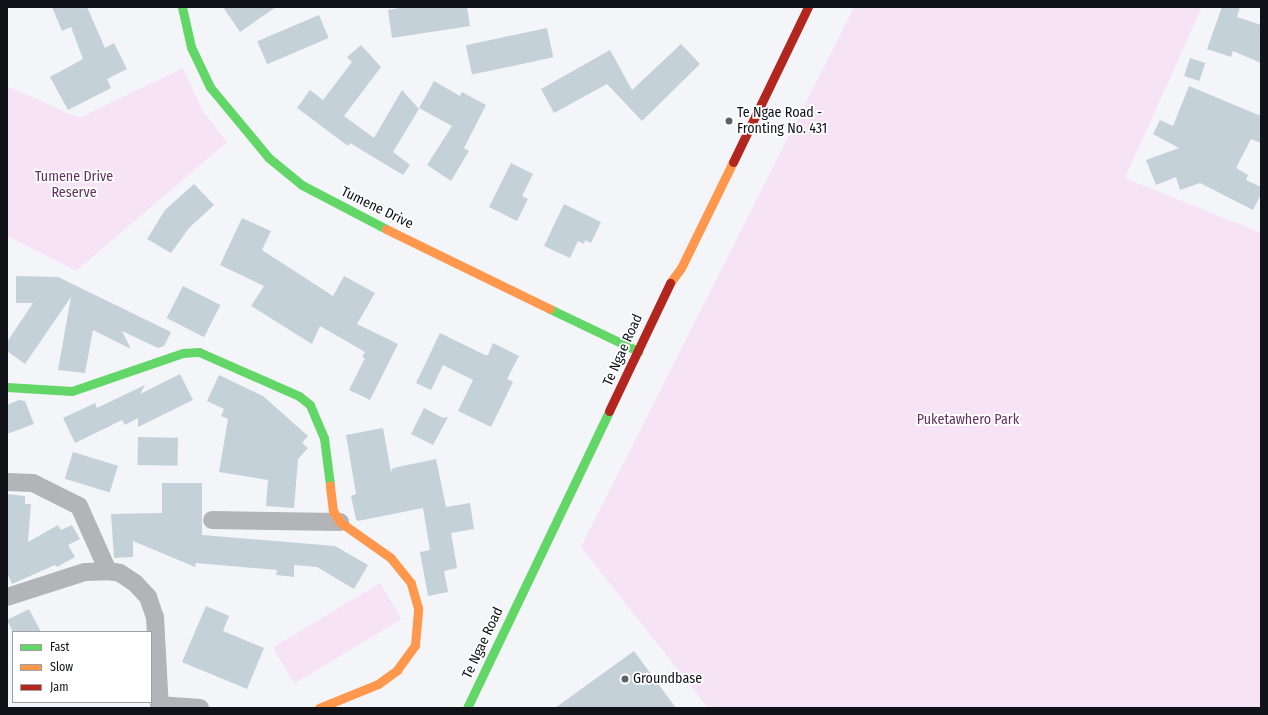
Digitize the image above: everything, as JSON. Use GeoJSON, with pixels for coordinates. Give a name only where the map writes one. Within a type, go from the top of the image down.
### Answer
{"type":"FeatureCollection","features":[{"type":"Feature","properties":{"kind":"main road","name":"Tumene Drive"},"geometry":{"type":"LineString","coordinates":[[182,7],[191,47],[210,87],[269,158],[302,185],[340,207],[638,351]]}},
{"type":"Feature","properties":{"kind":"main road","name":"Te Ngae Road"},"geometry":{"type":"LineString","coordinates":[[468,708],[667,288],[681,268],[808,7]]}},
{"type":"Feature","properties":{"kind":"main road"},"geometry":{"type":"LineString","coordinates":[[7,387],[72,391],[183,353],[199,352],[221,360],[299,396],[310,405],[324,438],[329,498],[332,511],[340,522],[392,558],[411,583],[418,608],[415,645],[397,670],[378,684],[319,708]]}},
{"type":"Feature","properties":{"kind":"street"},"geometry":{"type":"LineString","coordinates":[[7,482],[33,483],[79,506],[108,571]]}},
{"type":"Feature","properties":{"kind":"street"},"geometry":{"type":"LineString","coordinates":[[212,520],[340,522]]}},
{"type":"Feature","properties":{"kind":"street"},"geometry":{"type":"LineString","coordinates":[[7,597],[85,572],[108,571],[120,573],[148,597],[154,617],[159,707],[200,708]]}},
{"type":"Feature","properties":{"kind":"green space","name":"Puketawhero Park"},"geometry":{"type":"Polygon","coordinates":[[[854,7],[1202,7],[1125,178],[1261,233],[1261,708],[708,708],[581,547],[854,7]]]}},
{"type":"Feature","properties":{"kind":"green space","name":"Tumene Drive Reserve"},"geometry":{"type":"Polygon","coordinates":[[[183,68],[202,110],[227,142],[76,271],[7,236],[7,86],[79,118],[183,68]]]}},
{"type":"Feature","properties":{"kind":"green space"},"geometry":{"type":"Polygon","coordinates":[[[380,583],[402,619],[294,683],[273,647],[380,583]]]}},
{"type":"Feature","properties":{"kind":"building"},"geometry":{"type":"Polygon","coordinates":[[[52,7],[87,7],[105,48],[114,43],[127,69],[107,79],[111,88],[68,110],[50,77],[83,59],[71,27],[62,31],[52,7]]]}},
{"type":"Feature","properties":{"kind":"building"},"geometry":{"type":"Polygon","coordinates":[[[223,7],[276,7],[240,32],[223,7]]]}},
{"type":"Feature","properties":{"kind":"building"},"geometry":{"type":"Polygon","coordinates":[[[405,7],[467,7],[470,26],[392,38],[388,10],[405,7]]]}},
{"type":"Feature","properties":{"kind":"building"},"geometry":{"type":"Polygon","coordinates":[[[1222,7],[1240,7],[1237,17],[1261,25],[1261,63],[1233,51],[1231,57],[1207,49],[1222,7]]]}},
{"type":"Feature","properties":{"kind":"building"},"geometry":{"type":"Polygon","coordinates":[[[319,15],[329,38],[267,64],[257,41],[319,15]]]}},
{"type":"Feature","properties":{"kind":"building"},"geometry":{"type":"Polygon","coordinates":[[[547,28],[553,57],[472,75],[466,45],[547,28]]]}},
{"type":"Feature","properties":{"kind":"building"},"geometry":{"type":"Polygon","coordinates":[[[681,44],[700,64],[642,121],[607,84],[554,113],[541,89],[610,50],[632,90],[681,44]]]}},
{"type":"Feature","properties":{"kind":"building"},"geometry":{"type":"Polygon","coordinates":[[[361,45],[381,67],[344,116],[374,138],[402,90],[419,109],[393,152],[410,165],[403,175],[350,143],[348,146],[297,108],[310,90],[323,100],[352,62],[347,57],[361,45]]]}},
{"type":"Feature","properties":{"kind":"building"},"geometry":{"type":"Polygon","coordinates":[[[1190,58],[1205,63],[1199,81],[1184,76],[1190,58]]]}},
{"type":"Feature","properties":{"kind":"building"},"geometry":{"type":"Polygon","coordinates":[[[434,81],[460,96],[462,92],[486,105],[464,148],[469,151],[451,181],[427,165],[452,126],[419,108],[434,81]]]}},
{"type":"Feature","properties":{"kind":"building"},"geometry":{"type":"Polygon","coordinates":[[[1189,86],[1261,116],[1261,143],[1251,139],[1236,168],[1248,175],[1246,180],[1261,187],[1261,194],[1253,210],[1200,183],[1180,190],[1176,177],[1156,185],[1146,160],[1179,148],[1153,134],[1160,120],[1173,126],[1189,86]]]}},
{"type":"Feature","properties":{"kind":"building"},"geometry":{"type":"Polygon","coordinates":[[[511,163],[533,174],[522,196],[528,199],[517,221],[489,207],[511,163]]]}},
{"type":"Feature","properties":{"kind":"building"},"geometry":{"type":"Polygon","coordinates":[[[194,184],[214,205],[189,228],[171,253],[147,239],[165,210],[194,184]]]}},
{"type":"Feature","properties":{"kind":"building"},"geometry":{"type":"Polygon","coordinates":[[[564,204],[601,222],[591,243],[585,240],[584,244],[578,241],[570,258],[544,246],[564,204]]]}},
{"type":"Feature","properties":{"kind":"building"},"geometry":{"type":"Polygon","coordinates":[[[242,218],[271,231],[262,250],[333,296],[344,276],[375,293],[357,324],[398,344],[370,400],[349,390],[365,358],[362,357],[365,352],[320,326],[312,344],[251,306],[264,286],[220,265],[242,218]]]}},
{"type":"Feature","properties":{"kind":"building"},"geometry":{"type":"Polygon","coordinates":[[[16,276],[58,277],[171,332],[164,346],[158,348],[122,331],[131,349],[93,330],[85,373],[58,370],[71,297],[25,364],[7,351],[7,342],[33,303],[16,303],[16,276]]]}},
{"type":"Feature","properties":{"kind":"building"},"geometry":{"type":"Polygon","coordinates":[[[183,286],[220,305],[204,337],[167,318],[183,286]]]}},
{"type":"Feature","properties":{"kind":"building"},"geometry":{"type":"Polygon","coordinates":[[[440,333],[485,355],[488,355],[493,343],[519,356],[507,379],[513,382],[491,427],[458,411],[473,380],[443,365],[431,390],[416,383],[440,333]]]}},
{"type":"Feature","properties":{"kind":"building"},"geometry":{"type":"Polygon","coordinates":[[[180,374],[193,400],[138,427],[138,418],[125,425],[122,420],[75,443],[63,418],[95,403],[97,408],[145,385],[140,394],[180,374]]]}},
{"type":"Feature","properties":{"kind":"building"},"geometry":{"type":"Polygon","coordinates":[[[219,375],[263,396],[308,436],[302,443],[308,448],[298,459],[294,508],[266,506],[268,480],[219,472],[228,419],[221,416],[224,409],[207,401],[219,375]]]}},
{"type":"Feature","properties":{"kind":"building"},"geometry":{"type":"Polygon","coordinates":[[[19,400],[25,401],[34,424],[7,434],[7,405],[19,400]]]}},
{"type":"Feature","properties":{"kind":"building"},"geometry":{"type":"Polygon","coordinates":[[[424,408],[443,418],[448,417],[433,445],[411,434],[424,408]]]}},
{"type":"Feature","properties":{"kind":"building"},"geometry":{"type":"Polygon","coordinates":[[[383,428],[391,472],[393,468],[436,459],[446,507],[470,503],[474,529],[451,533],[457,568],[444,571],[448,592],[428,596],[420,552],[430,550],[423,508],[358,521],[356,519],[351,496],[356,494],[346,435],[383,428]]]}},
{"type":"Feature","properties":{"kind":"building"},"geometry":{"type":"Polygon","coordinates":[[[138,437],[178,438],[178,466],[138,465],[138,437]]]}},
{"type":"Feature","properties":{"kind":"building"},"geometry":{"type":"Polygon","coordinates":[[[73,452],[118,466],[110,493],[65,479],[73,452]]]}},
{"type":"Feature","properties":{"kind":"building"},"geometry":{"type":"Polygon","coordinates":[[[162,483],[202,483],[202,535],[335,546],[368,565],[354,589],[317,567],[294,565],[294,577],[276,575],[277,570],[196,563],[195,567],[133,541],[133,557],[114,558],[111,514],[162,513],[162,483]]]}},
{"type":"Feature","properties":{"kind":"building"},"geometry":{"type":"Polygon","coordinates":[[[7,494],[25,496],[25,504],[31,504],[28,542],[58,525],[61,530],[72,525],[80,539],[68,545],[75,557],[57,567],[55,565],[12,584],[7,573],[7,494]]]}},
{"type":"Feature","properties":{"kind":"building"},"geometry":{"type":"Polygon","coordinates":[[[206,606],[229,616],[223,631],[264,648],[247,689],[182,662],[206,606]]]}},
{"type":"Feature","properties":{"kind":"building"},"geometry":{"type":"Polygon","coordinates":[[[29,609],[40,631],[12,631],[7,620],[29,609]]]}},
{"type":"Feature","properties":{"kind":"building","name":"Groundbase"},"geometry":{"type":"Polygon","coordinates":[[[634,651],[676,708],[555,708],[634,651]]]}},
{"type":"Feature","properties":{"kind":"traffic: fast"},"geometry":{"type":"LineString","coordinates":[[182,7],[191,47],[210,87],[269,158],[302,185],[386,229]]}},
{"type":"Feature","properties":{"kind":"traffic: fast"},"geometry":{"type":"LineString","coordinates":[[550,309],[638,351]]}},
{"type":"Feature","properties":{"kind":"traffic: fast"},"geometry":{"type":"LineString","coordinates":[[7,387],[72,391],[183,353],[199,352],[299,396],[310,405],[324,438],[330,485]]}},
{"type":"Feature","properties":{"kind":"traffic: fast"},"geometry":{"type":"LineString","coordinates":[[467,708],[609,411]]}},
{"type":"Feature","properties":{"kind":"traffic: slow"},"geometry":{"type":"LineString","coordinates":[[670,283],[681,268],[733,162]]}},
{"type":"Feature","properties":{"kind":"traffic: slow"},"geometry":{"type":"LineString","coordinates":[[386,229],[550,309]]}},
{"type":"Feature","properties":{"kind":"traffic: slow"},"geometry":{"type":"LineString","coordinates":[[319,708],[378,684],[397,670],[415,645],[418,608],[411,583],[391,558],[340,522],[333,511],[330,485]]}},
{"type":"Feature","properties":{"kind":"traffic: jam"},"geometry":{"type":"LineString","coordinates":[[733,162],[808,7]]}},
{"type":"Feature","properties":{"kind":"traffic: jam"},"geometry":{"type":"LineString","coordinates":[[609,411],[670,283]]}},
{"type":"Feature","properties":{"kind":"place","name":"Te Ngae Road - Fronting No. 431"},"geometry":{"type":"Point","coordinates":[729,121]}},
{"type":"Feature","properties":{"kind":"place","name":"Groundbase"},"geometry":{"type":"Point","coordinates":[625,679]}}]}
